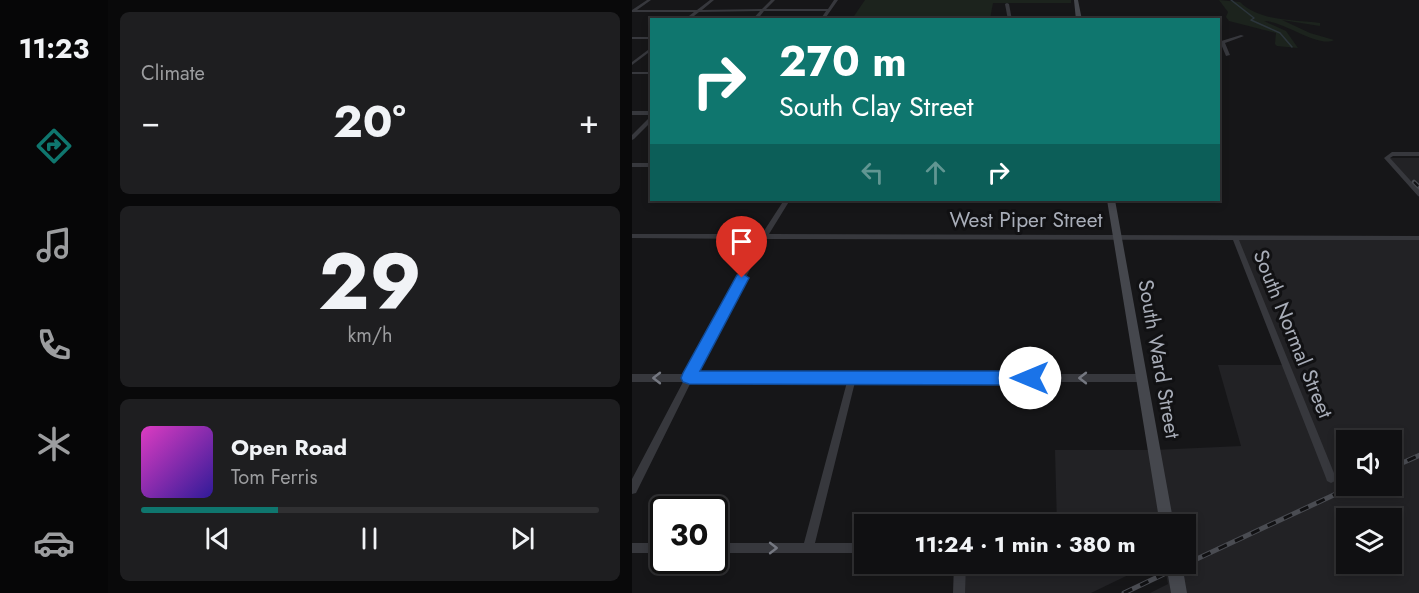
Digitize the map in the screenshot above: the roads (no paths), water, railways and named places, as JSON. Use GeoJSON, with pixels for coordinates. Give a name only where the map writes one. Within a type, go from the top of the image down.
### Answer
{"type":"FeatureCollection","features":[{"type":"Feature","properties":{"kind":"street"},"geometry":{"type":"LineString","coordinates":[[632,11],[649,0]]}},
{"type":"Feature","properties":{"kind":"street"},"geometry":{"type":"LineString","coordinates":[[688,18],[712,0]]}},
{"type":"Feature","properties":{"kind":"street"},"geometry":{"type":"LineString","coordinates":[[756,18],[773,0]]}},
{"type":"Feature","properties":{"kind":"street"},"geometry":{"type":"LineString","coordinates":[[823,18],[836,0]]}},
{"type":"Feature","properties":{"kind":"street"},"geometry":{"type":"LineString","coordinates":[[1076,0],[1079,18]]}},
{"type":"Feature","properties":{"kind":"street"},"geometry":{"type":"LineString","coordinates":[[1007,4],[1010,18]]}},
{"type":"Feature","properties":{"kind":"street"},"geometry":{"type":"LineString","coordinates":[[632,11],[828,10]]}},
{"type":"Feature","properties":{"kind":"street"},"geometry":{"type":"LineString","coordinates":[[1228,55],[1221,44],[1242,36]]}},
{"type":"Feature","properties":{"kind":"street"},"geometry":{"type":"LineString","coordinates":[[632,38],[650,38]]}},
{"type":"Feature","properties":{"kind":"street"},"geometry":{"type":"LineString","coordinates":[[632,64],[650,50]]}},
{"type":"Feature","properties":{"kind":"street"},"geometry":{"type":"LineString","coordinates":[[632,73],[650,73]]}},
{"type":"Feature","properties":{"kind":"street"},"geometry":{"type":"LineString","coordinates":[[632,113],[650,113]]}},
{"type":"Feature","properties":{"kind":"street"},"geometry":{"type":"LineString","coordinates":[[632,138],[650,120]]}},
{"type":"Feature","properties":{"kind":"street"},"geometry":{"type":"LineString","coordinates":[[1420,154],[1392,154],[1387,158],[1420,195]]}},
{"type":"Feature","properties":{"kind":"street"},"geometry":{"type":"LineString","coordinates":[[632,165],[650,165]]}},
{"type":"Feature","properties":{"kind":"street"},"geometry":{"type":"LineString","coordinates":[[632,489],[765,236],[786,201]]}},
{"type":"Feature","properties":{"kind":"street","name":"South Ward Street"},"geometry":{"type":"LineString","coordinates":[[1111,201],[1165,514]]}},
{"type":"Feature","properties":{"kind":"street","name":"West Piper Street"},"geometry":{"type":"LineString","coordinates":[[632,236],[1420,238]]}},
{"type":"Feature","properties":{"kind":"street","name":"South Normal Street"},"geometry":{"type":"LineString","coordinates":[[1235,237],[1331,478]]}},
{"type":"Feature","properties":{"kind":"street"},"geometry":{"type":"LineString","coordinates":[[632,378],[1141,378]]}},
{"type":"Feature","properties":{"kind":"street"},"geometry":{"type":"LineString","coordinates":[[808,548],[852,378]]}},
{"type":"Feature","properties":{"kind":"street"},"geometry":{"type":"LineString","coordinates":[[632,548],[650,548]]}},
{"type":"Feature","properties":{"kind":"street"},"geometry":{"type":"LineString","coordinates":[[728,548],[854,548]]}},
{"type":"Feature","properties":{"kind":"street"},"geometry":{"type":"LineString","coordinates":[[959,593],[960,574]]}},
{"type":"Feature","properties":{"kind":"street"},"geometry":{"type":"LineString","coordinates":[[1176,574],[1179,593]]}},
{"type":"Feature","properties":{"kind":"waterway"},"geometry":{"type":"LineString","coordinates":[[1231,0],[1254,18],[1251,20],[1280,33],[1292,47]]}},
{"type":"Feature","properties":{"kind":"railway"},"geometry":{"type":"LineString","coordinates":[[1414,182],[1420,188]]}},
{"type":"Feature","properties":{"kind":"railway"},"geometry":{"type":"LineString","coordinates":[[1402,463],[1420,455]]}},
{"type":"Feature","properties":{"kind":"railway"},"geometry":{"type":"LineString","coordinates":[[1196,559],[1336,494]]}},
{"type":"Feature","properties":{"kind":"railway"},"geometry":{"type":"LineString","coordinates":[[1124,593],[1164,574]]}}]}
